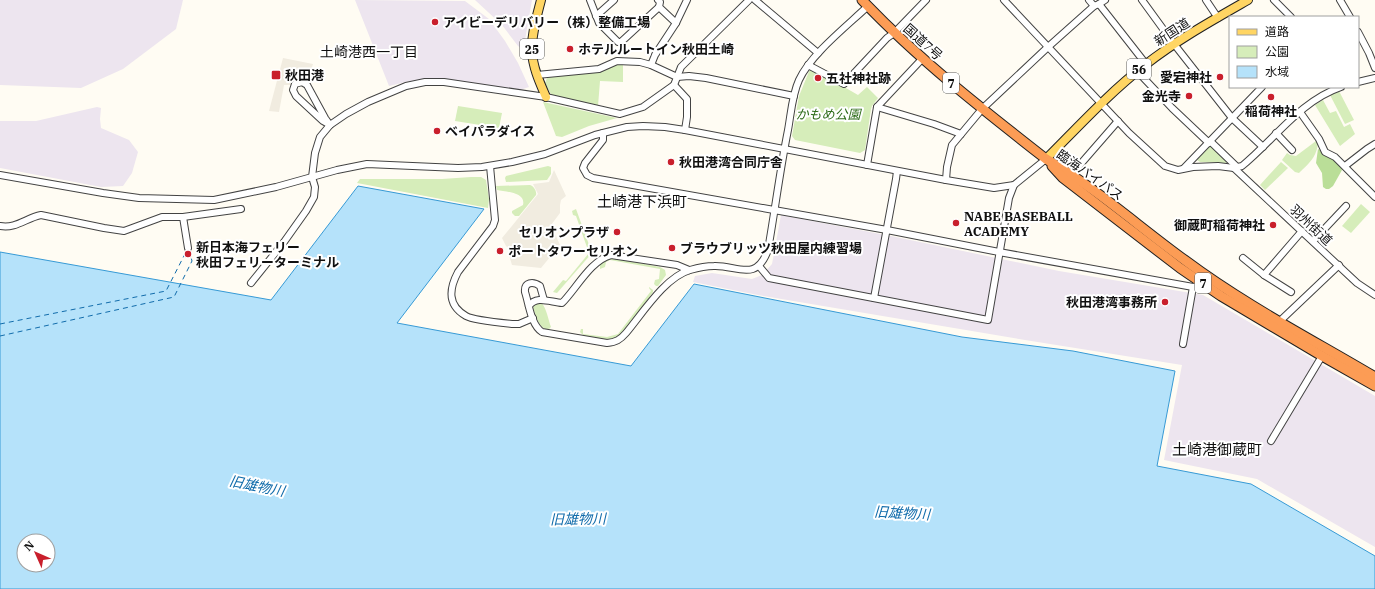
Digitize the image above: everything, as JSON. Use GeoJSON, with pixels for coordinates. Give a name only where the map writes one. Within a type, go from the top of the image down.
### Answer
{"type":"FeatureCollection","features":[{"type":"Feature","properties":{"kind":"highway","name":"国道7号"},"geometry":{"type":"LineString","coordinates":[[865,3],[922,59],[982,109],[1046,159]]}},
{"type":"Feature","properties":{"kind":"highway","name":"臨海バイパス"},"geometry":{"type":"LineString","coordinates":[[1046,159],[1071,175],[1186,261],[1221,296],[1375,386]]}},
{"type":"Feature","properties":{"kind":"highway","name":"臨海バイパス"},"geometry":{"type":"LineString","coordinates":[[1046,159],[1063,178],[1180,268],[1280,321],[1375,377]]}},
{"type":"Feature","properties":{"kind":"main road","name":"25"},"geometry":{"type":"LineString","coordinates":[[541,0],[534,33],[532,52],[537,75],[546,97]]}},
{"type":"Feature","properties":{"kind":"main road","name":"新国道"},"geometry":{"type":"LineString","coordinates":[[1046,159],[1101,103],[1137,71],[1174,44],[1248,0]]}},
{"type":"Feature","properties":{"kind":"street"},"geometry":{"type":"LineString","coordinates":[[590,0],[599,23],[618,42],[621,42],[659,7],[660,2],[658,0]]}},
{"type":"Feature","properties":{"kind":"street"},"geometry":{"type":"LineString","coordinates":[[596,16],[614,0]]}},
{"type":"Feature","properties":{"kind":"street"},"geometry":{"type":"LineString","coordinates":[[651,65],[655,55],[676,23],[687,0]]}},
{"type":"Feature","properties":{"kind":"street"},"geometry":{"type":"LineString","coordinates":[[251,283],[284,242],[314,197],[315,187],[312,177],[315,153],[320,137],[330,124],[368,102],[406,86],[425,82],[444,82],[546,97],[620,114],[642,107],[674,84],[681,67],[749,0]]}},
{"type":"Feature","properties":{"kind":"street"},"geometry":{"type":"LineString","coordinates":[[755,0],[818,53]]}},
{"type":"Feature","properties":{"kind":"street"},"geometry":{"type":"LineString","coordinates":[[808,65],[844,84],[887,38],[894,33],[926,0]]}},
{"type":"Feature","properties":{"kind":"street"},"geometry":{"type":"LineString","coordinates":[[1004,0],[1118,121],[1165,166],[1178,170],[1202,166],[1236,168],[1242,166],[1300,112],[1319,98],[1339,88]]}},
{"type":"Feature","properties":{"kind":"street"},"geometry":{"type":"LineString","coordinates":[[1089,0],[1097,5],[1146,64]]}},
{"type":"Feature","properties":{"kind":"street"},"geometry":{"type":"LineString","coordinates":[[946,180],[947,167],[952,145],[982,109],[1048,46],[1105,0]]}},
{"type":"Feature","properties":{"kind":"street"},"geometry":{"type":"LineString","coordinates":[[1142,0],[1174,44],[1232,118],[1263,147]]}},
{"type":"Feature","properties":{"kind":"street"},"geometry":{"type":"LineString","coordinates":[[1206,0],[1218,18]]}},
{"type":"Feature","properties":{"kind":"street"},"geometry":{"type":"LineString","coordinates":[[1274,0],[1290,16]]}},
{"type":"Feature","properties":{"kind":"street"},"geometry":{"type":"LineString","coordinates":[[1340,0],[1349,16]]}},
{"type":"Feature","properties":{"kind":"street"},"geometry":{"type":"LineString","coordinates":[[544,300],[540,286],[531,282],[527,284],[524,288],[529,306],[535,325],[542,332],[607,343],[614,342],[619,340],[626,333],[666,283],[689,270],[714,266],[747,270],[759,266],[768,250],[784,149],[794,96],[799,80],[808,65],[818,53],[865,3]]}},
{"type":"Feature","properties":{"kind":"street"},"geometry":{"type":"LineString","coordinates":[[659,7],[676,23]]}},
{"type":"Feature","properties":{"kind":"street"},"geometry":{"type":"LineString","coordinates":[[1359,33],[1372,52],[1375,68]]}},
{"type":"Feature","properties":{"kind":"street"},"geometry":{"type":"LineString","coordinates":[[867,164],[877,107],[922,59]]}},
{"type":"Feature","properties":{"kind":"street"},"geometry":{"type":"LineString","coordinates":[[537,75],[599,69],[616,61],[640,62],[651,65],[677,77],[689,76],[706,78],[794,96]]}},
{"type":"Feature","properties":{"kind":"street","name":"羽州街道"},"geometry":{"type":"LineString","coordinates":[[1137,71],[1172,108],[1357,283],[1375,295]]}},
{"type":"Feature","properties":{"kind":"street"},"geometry":{"type":"LineString","coordinates":[[1359,81],[1375,78]]}},
{"type":"Feature","properties":{"kind":"street"},"geometry":{"type":"LineString","coordinates":[[302,82],[307,85],[330,124],[323,121],[296,96],[293,90],[295,84],[302,82]]}},
{"type":"Feature","properties":{"kind":"street"},"geometry":{"type":"LineString","coordinates":[[674,84],[687,99],[685,130]]}},
{"type":"Feature","properties":{"kind":"street"},"geometry":{"type":"LineString","coordinates":[[1184,168],[1261,88]]}},
{"type":"Feature","properties":{"kind":"street"},"geometry":{"type":"LineString","coordinates":[[877,107],[934,124],[961,134]]}},
{"type":"Feature","properties":{"kind":"street"},"geometry":{"type":"LineString","coordinates":[[1300,112],[1319,139],[1325,152],[1335,157],[1375,197]]}},
{"type":"Feature","properties":{"kind":"street"},"geometry":{"type":"LineString","coordinates":[[1071,175],[1118,121]]}},
{"type":"Feature","properties":{"kind":"street"},"geometry":{"type":"LineString","coordinates":[[0,182],[1,175],[139,198],[214,200],[276,187],[337,170],[367,164],[458,168],[490,166],[545,154],[603,133],[627,127],[643,126],[685,130],[994,188],[1014,185]]}},
{"type":"Feature","properties":{"kind":"street"},"geometry":{"type":"LineString","coordinates":[[603,133],[604,140],[584,163],[583,168],[588,175],[593,178],[887,230],[1193,287],[1208,282]]}},
{"type":"Feature","properties":{"kind":"street"},"geometry":{"type":"LineString","coordinates":[[1276,134],[1292,150]]}},
{"type":"Feature","properties":{"kind":"street"},"geometry":{"type":"LineString","coordinates":[[1345,166],[1375,144]]}},
{"type":"Feature","properties":{"kind":"street"},"geometry":{"type":"LineString","coordinates":[[759,266],[769,278],[988,320],[1009,198],[1014,185],[1046,159]]}},
{"type":"Feature","properties":{"kind":"street"},"geometry":{"type":"LineString","coordinates":[[490,166],[496,220],[453,280],[451,286],[452,301],[467,317],[512,324],[519,324],[533,318]]}},
{"type":"Feature","properties":{"kind":"street"},"geometry":{"type":"LineString","coordinates":[[874,298],[897,171]]}},
{"type":"Feature","properties":{"kind":"street"},"geometry":{"type":"LineString","coordinates":[[1313,241],[1346,206]]}},
{"type":"Feature","properties":{"kind":"street"},"geometry":{"type":"LineString","coordinates":[[0,226],[13,226],[32,217],[41,215],[124,231],[162,217],[183,217],[241,209]]}},
{"type":"Feature","properties":{"kind":"street"},"geometry":{"type":"LineString","coordinates":[[183,217],[188,248]]}},
{"type":"Feature","properties":{"kind":"street"},"geometry":{"type":"LineString","coordinates":[[1264,275],[1302,231]]}},
{"type":"Feature","properties":{"kind":"street"},"geometry":{"type":"LineString","coordinates":[[529,306],[534,300],[539,299],[562,303],[597,262],[605,256],[611,255],[677,265],[689,270]]}},
{"type":"Feature","properties":{"kind":"street"},"geometry":{"type":"LineString","coordinates":[[1243,258],[1264,275],[1291,292]]}},
{"type":"Feature","properties":{"kind":"street"},"geometry":{"type":"LineString","coordinates":[[1280,321],[1339,265]]}},
{"type":"Feature","properties":{"kind":"street"},"geometry":{"type":"LineString","coordinates":[[1183,344],[1193,287]]}},
{"type":"Feature","properties":{"kind":"street"},"geometry":{"type":"LineString","coordinates":[[1271,441],[1322,356]]}},
{"type":"Feature","properties":{"kind":"shaded area"},"geometry":{"type":"Polygon","coordinates":[[[0,0],[183,0],[176,29],[123,69],[81,88],[0,85],[0,0]]]}},
{"type":"Feature","properties":{"kind":"shaded area"},"geometry":{"type":"Polygon","coordinates":[[[355,0],[465,1],[489,19],[505,41],[518,63],[529,87],[520,90],[442,78],[410,81],[389,86],[355,0]]]}},
{"type":"Feature","properties":{"kind":"shaded area"},"geometry":{"type":"Polygon","coordinates":[[[475,0],[532,0],[524,46],[521,48],[518,46],[502,25],[475,0]]]}},
{"type":"Feature","properties":{"kind":"shaded area"},"geometry":{"type":"Polygon","coordinates":[[[283,58],[313,64],[307,82],[284,85],[279,112],[269,111],[283,58]]]}},
{"type":"Feature","properties":{"kind":"shaded area"},"geometry":{"type":"Polygon","coordinates":[[[97,107],[101,108],[101,128],[129,140],[138,152],[132,173],[123,186],[101,187],[0,168],[0,121],[36,121],[97,107]]]}},
{"type":"Feature","properties":{"kind":"shaded area"},"geometry":{"type":"Polygon","coordinates":[[[554,170],[566,196],[561,200],[560,213],[551,225],[560,245],[541,268],[512,265],[509,255],[513,252],[506,246],[502,238],[538,194],[533,184],[549,182],[554,170]]]}},
{"type":"Feature","properties":{"kind":"shaded area"},"geometry":{"type":"Polygon","coordinates":[[[781,215],[1059,271],[1203,295],[1375,396],[1375,547],[1257,479],[1164,460],[1182,365],[758,295],[693,282],[695,276],[712,273],[752,279],[762,275],[772,264],[781,215]]]}},
{"type":"Feature","properties":{"kind":"green space"},"geometry":{"type":"Polygon","coordinates":[[[623,64],[623,82],[600,81],[598,106],[552,96],[545,83],[547,78],[553,75],[601,72],[614,65],[623,64]]]}},
{"type":"Feature","properties":{"kind":"green space","name":"かもめ公園"},"geometry":{"type":"Polygon","coordinates":[[[810,69],[858,95],[867,87],[878,98],[871,109],[865,150],[860,153],[795,140],[792,136],[799,96],[810,69]]]}},
{"type":"Feature","properties":{"kind":"green space"},"geometry":{"type":"Polygon","coordinates":[[[1339,91],[1354,120],[1345,124],[1330,95],[1339,91]]]}},
{"type":"Feature","properties":{"kind":"green space"},"geometry":{"type":"Polygon","coordinates":[[[1323,100],[1330,113],[1336,111],[1344,127],[1350,124],[1355,134],[1340,146],[1315,105],[1323,100]]]}},
{"type":"Feature","properties":{"kind":"green space"},"geometry":{"type":"Polygon","coordinates":[[[543,102],[617,118],[589,126],[562,137],[556,136],[543,102]]]}},
{"type":"Feature","properties":{"kind":"green space"},"geometry":{"type":"Polygon","coordinates":[[[458,106],[502,113],[499,128],[455,121],[458,106]]]}},
{"type":"Feature","properties":{"kind":"green space"},"geometry":{"type":"Polygon","coordinates":[[[1316,141],[1318,145],[1315,154],[1299,173],[1295,172],[1282,160],[1287,153],[1296,156],[1316,141]]]}},
{"type":"Feature","properties":{"kind":"green space"},"geometry":{"type":"Polygon","coordinates":[[[1209,144],[1227,160],[1226,163],[1200,162],[1197,160],[1198,156],[1209,144]]]}},
{"type":"Feature","properties":{"kind":"green space"},"geometry":{"type":"Polygon","coordinates":[[[1318,149],[1336,159],[1342,170],[1333,186],[1329,189],[1323,187],[1322,173],[1316,163],[1318,149]]]}},
{"type":"Feature","properties":{"kind":"green space"},"geometry":{"type":"Polygon","coordinates":[[[1281,162],[1288,168],[1265,190],[1260,185],[1281,162]]]}},
{"type":"Feature","properties":{"kind":"green space"},"geometry":{"type":"Polygon","coordinates":[[[548,166],[551,167],[551,174],[547,180],[506,182],[506,176],[548,166]]]}},
{"type":"Feature","properties":{"kind":"green space"},"geometry":{"type":"Polygon","coordinates":[[[481,177],[486,180],[489,199],[488,208],[357,183],[360,179],[442,179],[481,177]]]}},
{"type":"Feature","properties":{"kind":"green space"},"geometry":{"type":"Polygon","coordinates":[[[530,185],[535,189],[536,195],[519,216],[515,216],[512,211],[523,205],[521,197],[514,193],[497,190],[496,186],[530,185]]]}},
{"type":"Feature","properties":{"kind":"green space"},"geometry":{"type":"Polygon","coordinates":[[[1361,204],[1370,212],[1351,233],[1342,226],[1361,204]]]}},
{"type":"Feature","properties":{"kind":"green space"},"geometry":{"type":"Polygon","coordinates":[[[576,209],[592,253],[557,293],[553,292],[563,280],[566,281],[589,253],[576,216],[573,215],[572,211],[576,209]]]}},
{"type":"Feature","properties":{"kind":"green space"},"geometry":{"type":"Polygon","coordinates":[[[612,258],[660,267],[665,270],[666,275],[658,286],[656,286],[654,284],[655,280],[659,279],[660,269],[610,260],[606,262],[605,267],[600,269],[600,264],[612,258]]]}},
{"type":"Feature","properties":{"kind":"green space"},"geometry":{"type":"Polygon","coordinates":[[[649,287],[653,290],[653,292],[630,325],[616,339],[609,340],[590,337],[584,335],[580,332],[581,329],[583,329],[583,334],[607,337],[618,334],[651,291],[649,287]]]}},
{"type":"Feature","properties":{"kind":"green space"},"geometry":{"type":"Polygon","coordinates":[[[537,302],[541,302],[546,311],[551,327],[548,330],[540,325],[533,308],[537,302]]]}},
{"type":"Feature","properties":{"kind":"water","name":"旧雄物川"},"geometry":{"type":"Polygon","coordinates":[[[358,186],[484,209],[397,323],[631,366],[694,284],[962,337],[1073,351],[1175,371],[1157,466],[1251,484],[1375,556],[1375,589],[0,589],[0,252],[271,300],[358,186]]]}},
{"type":"Feature","properties":{"kind":"ferry route"},"geometry":{"type":"LineString","coordinates":[[0,324],[166,291],[187,250]]}},
{"type":"Feature","properties":{"kind":"ferry route"},"geometry":{"type":"LineString","coordinates":[[0,336],[174,297],[192,261],[189,250]]}},
{"type":"Feature","properties":{"kind":"place","name":"アイビーデリバリー（株）整備工場"},"geometry":{"type":"Point","coordinates":[435,22]}},
{"type":"Feature","properties":{"kind":"place","name":"ホテルルートイン秋田土崎"},"geometry":{"type":"Point","coordinates":[570,49]}},
{"type":"Feature","properties":{"kind":"place","name":"秋田港"},"geometry":{"type":"Point","coordinates":[276,75]}},
{"type":"Feature","properties":{"kind":"place","name":"愛宕神社"},"geometry":{"type":"Point","coordinates":[1220,77]}},
{"type":"Feature","properties":{"kind":"place","name":"五社神社跡"},"geometry":{"type":"Point","coordinates":[818,78]}},
{"type":"Feature","properties":{"kind":"place","name":"金光寺"},"geometry":{"type":"Point","coordinates":[1189,96]}},
{"type":"Feature","properties":{"kind":"place","name":"稲荷神社"},"geometry":{"type":"Point","coordinates":[1271,97]}},
{"type":"Feature","properties":{"kind":"place","name":"ベイパラダイス"},"geometry":{"type":"Point","coordinates":[437,131]}},
{"type":"Feature","properties":{"kind":"place","name":"秋田港湾合同庁舎"},"geometry":{"type":"Point","coordinates":[671,162]}},
{"type":"Feature","properties":{"kind":"place","name":"NABE BASEBALL ACADEMY"},"geometry":{"type":"Point","coordinates":[956,223]}},
{"type":"Feature","properties":{"kind":"place","name":"御蔵町稲荷神社"},"geometry":{"type":"Point","coordinates":[1273,225]}},
{"type":"Feature","properties":{"kind":"place","name":"セリオンプラザ"},"geometry":{"type":"Point","coordinates":[617,232]}},
{"type":"Feature","properties":{"kind":"place","name":"ブラウブリッツ秋田屋内練習場"},"geometry":{"type":"Point","coordinates":[672,248]}},
{"type":"Feature","properties":{"kind":"place","name":"ポートタワーセリオン"},"geometry":{"type":"Point","coordinates":[500,251]}},
{"type":"Feature","properties":{"kind":"place","name":"新日本海フェリー 秋田フェリーターミナル"},"geometry":{"type":"Point","coordinates":[188,254]}},
{"type":"Feature","properties":{"kind":"place","name":"秋田港湾事務所"},"geometry":{"type":"Point","coordinates":[1165,302]}},
{"type":"Feature","properties":{"kind":"district","name":"土崎港西一丁目"},"geometry":{"type":"Point","coordinates":[369,52]}},
{"type":"Feature","properties":{"kind":"district","name":"土崎港下浜町"},"geometry":{"type":"Point","coordinates":[642,201]}},
{"type":"Feature","properties":{"kind":"district","name":"土崎港御蔵町"},"geometry":{"type":"Point","coordinates":[1217,449]}}]}
